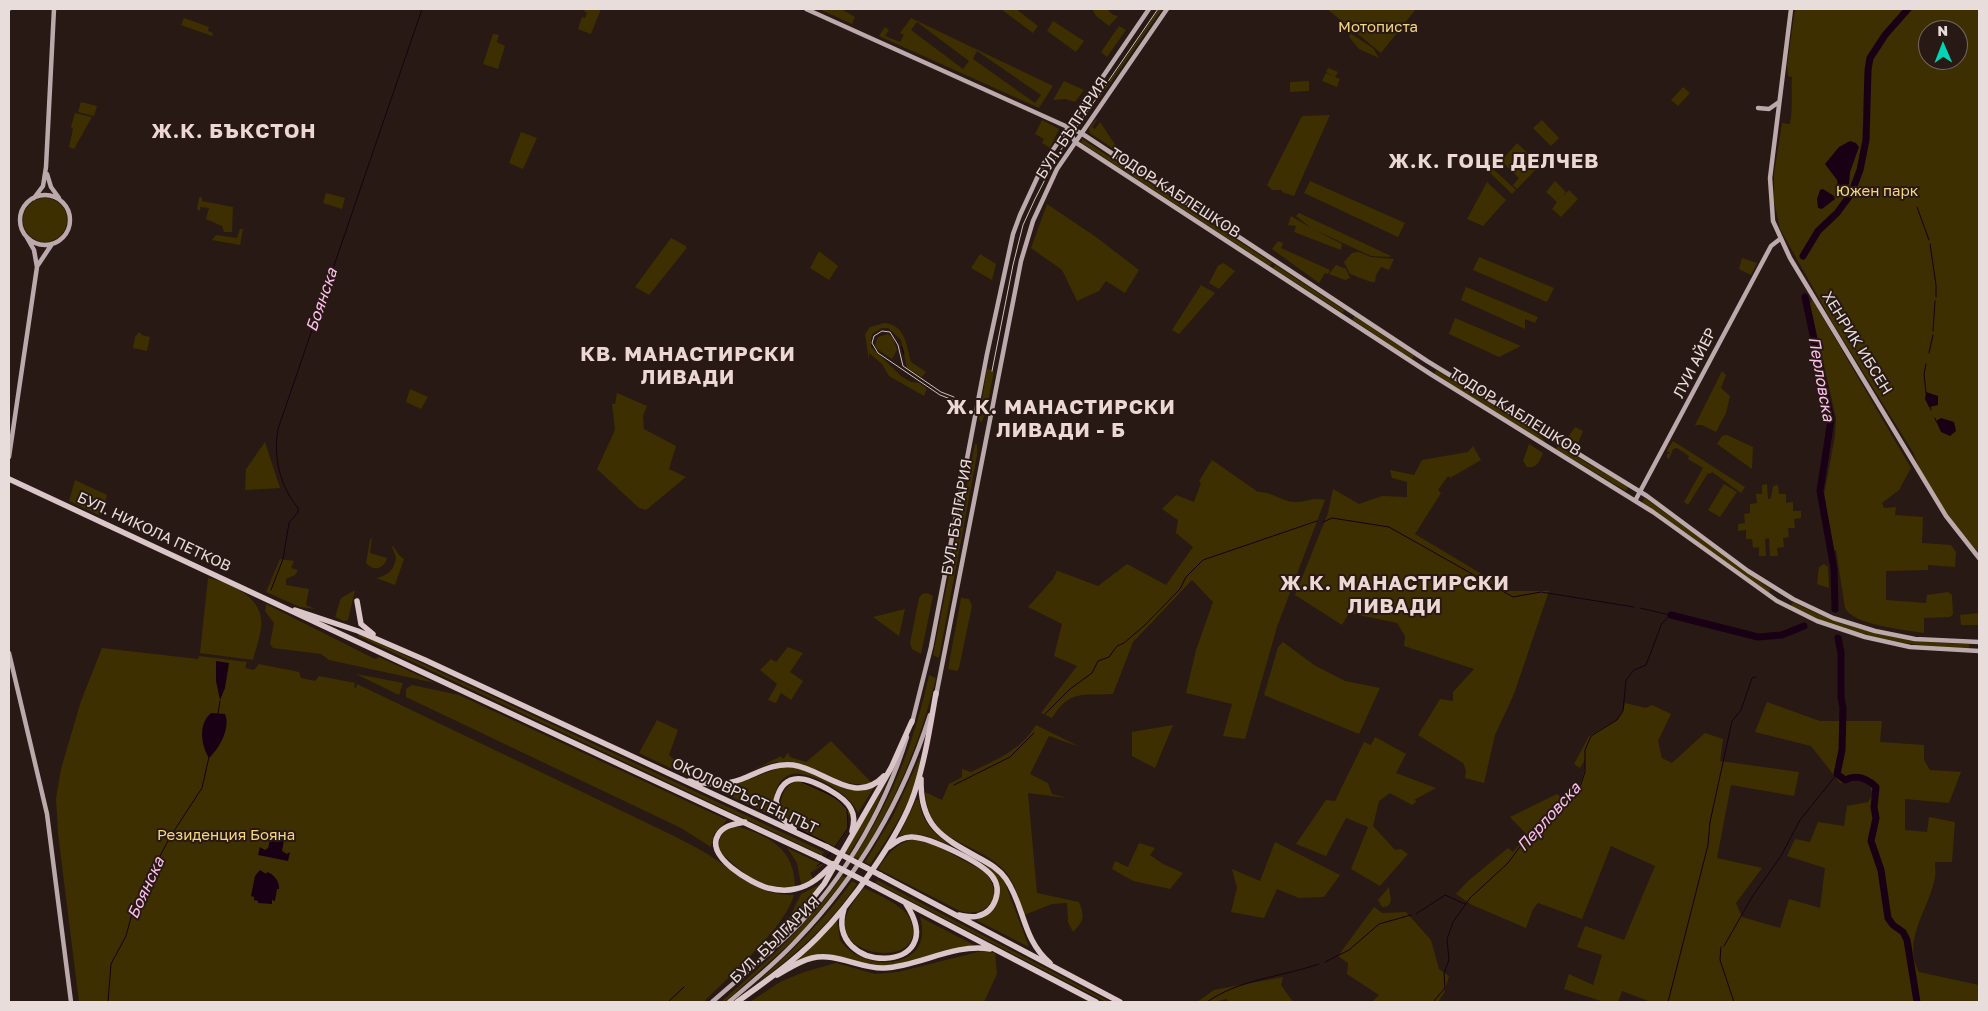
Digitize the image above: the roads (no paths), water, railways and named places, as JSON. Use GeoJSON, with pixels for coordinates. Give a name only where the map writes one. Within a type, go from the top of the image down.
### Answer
{"type":"FeatureCollection","features":[{"type":"Feature","properties":{"kind":"highway","name":"БУЛ. НИКОЛА ПЕТКОВ"},"geometry":{"type":"LineString","coordinates":[[9,479],[288,608],[349,639]]}},
{"type":"Feature","properties":{"kind":"highway"},"geometry":{"type":"LineString","coordinates":[[357,601],[361,624],[383,642]]}},
{"type":"Feature","properties":{"kind":"highway","name":"БУЛ. НИКОЛА ПЕТКОВ"},"geometry":{"type":"LineString","coordinates":[[288,608],[308,612],[351,629]]}},
{"type":"Feature","properties":{"kind":"highway","name":"ОКОЛОВРЪСТЕН ПЪТ"},"geometry":{"type":"LineString","coordinates":[[351,629],[383,642],[806,838],[1120,1002]]}},
{"type":"Feature","properties":{"kind":"highway","name":"ОКОЛОВРЪСТЕН ПЪТ"},"geometry":{"type":"LineString","coordinates":[[349,639],[820,858],[1096,1002]]}},
{"type":"Feature","properties":{"kind":"highway"},"geometry":{"type":"LineString","coordinates":[[763,984],[817,938],[846,905],[882,854],[904,817],[921,770],[936,694]]}},
{"type":"Feature","properties":{"kind":"highway"},"geometry":{"type":"LineString","coordinates":[[770,951],[824,884],[891,768],[912,721]]}},
{"type":"Feature","properties":{"kind":"highway"},"geometry":{"type":"LineString","coordinates":[[679,779],[702,784],[730,783],[764,769],[784,764],[797,766],[840,785],[862,788],[880,781],[891,768]]}},
{"type":"Feature","properties":{"kind":"highway"},"geometry":{"type":"LineString","coordinates":[[921,770],[921,802],[929,822],[945,839],[998,870],[1008,881],[1034,947],[1057,969]]}},
{"type":"Feature","properties":{"kind":"highway"},"geometry":{"type":"LineString","coordinates":[[806,838],[786,823],[780,816],[776,806],[780,791],[785,784],[794,779],[813,782],[836,794],[848,804],[854,821],[849,842]]}},
{"type":"Feature","properties":{"kind":"highway"},"geometry":{"type":"LineString","coordinates":[[745,822],[730,825],[721,830],[716,837],[716,846],[727,864],[756,884],[780,890],[804,886],[816,881],[840,856]]}},
{"type":"Feature","properties":{"kind":"highway"},"geometry":{"type":"LineString","coordinates":[[882,854],[898,840],[915,837],[929,840],[988,872],[995,881],[997,889],[992,907],[978,916],[954,914]]}},
{"type":"Feature","properties":{"kind":"highway"},"geometry":{"type":"LineString","coordinates":[[846,905],[841,926],[845,940],[862,953],[888,957],[907,953],[917,938],[913,916],[904,902]]}},
{"type":"Feature","properties":{"kind":"highway"},"geometry":{"type":"LineString","coordinates":[[737,1002],[799,962],[812,958],[830,958],[883,968],[967,948],[995,949]]}},
{"type":"Feature","properties":{"kind":"main road"},"geometry":{"type":"LineString","coordinates":[[9,457],[37,267],[34,250],[21,225],[21,214],[26,204],[34,198],[42,186],[46,167],[54,9]]}},
{"type":"Feature","properties":{"kind":"main road","name":"ТОДОР КАБЛЕШКОВ"},"geometry":{"type":"LineString","coordinates":[[806,9],[1081,133],[1431,364],[1638,491],[1769,586],[1824,615],[1863,629],[1939,642],[1979,642]]}},
{"type":"Feature","properties":{"kind":"main road","name":"БУЛ. БЪЛГАРИЯ"},"geometry":{"type":"LineString","coordinates":[[712,1002],[770,951],[810,912],[831,887],[862,838],[886,794],[925,680],[1007,256],[1020,214],[1044,163],[1149,9]]}},
{"type":"Feature","properties":{"kind":"main road","name":"БУЛ. БЪЛГАРИЯ"},"geometry":{"type":"LineString","coordinates":[[729,1002],[796,942],[831,903],[862,860],[905,781],[936,694],[977,476],[1021,261],[1033,221],[1047,189],[1075,142],[1167,9]]}},
{"type":"Feature","properties":{"kind":"main road","name":"ХЕНРИК ИБСЕН"},"geometry":{"type":"LineString","coordinates":[[1791,9],[1775,123],[1770,196],[1773,221],[1780,239],[1946,516],[1979,558]]}},
{"type":"Feature","properties":{"kind":"main road"},"geometry":{"type":"LineString","coordinates":[[1758,108],[1769,109],[1779,102]]}},
{"type":"Feature","properties":{"kind":"main road"},"geometry":{"type":"LineString","coordinates":[[1068,127],[1075,142]]}},
{"type":"Feature","properties":{"kind":"main road","name":"ТОДОР КАБЛЕШКОВ"},"geometry":{"type":"LineString","coordinates":[[1075,142],[1432,375],[1635,501],[1769,596],[1817,621],[1849,633],[1895,644],[1923,648],[1979,650]]}},
{"type":"Feature","properties":{"kind":"main road"},"geometry":{"type":"LineString","coordinates":[[37,267],[52,243],[64,236],[70,223],[68,212],[51,187],[46,167]]}},
{"type":"Feature","properties":{"kind":"main road"},"geometry":{"type":"LineString","coordinates":[[34,198],[47,195],[61,200]]}},
{"type":"Feature","properties":{"kind":"main road"},"geometry":{"type":"LineString","coordinates":[[26,236],[39,244],[52,243]]}},
{"type":"Feature","properties":{"kind":"main road","name":"ЛУИ АЙЕР"},"geometry":{"type":"LineString","coordinates":[[1635,501],[1638,491],[1690,402],[1771,246],[1780,239]]}},
{"type":"Feature","properties":{"kind":"main road"},"geometry":{"type":"LineString","coordinates":[[9,654],[47,814],[71,1002]]}},
{"type":"Feature","properties":{"kind":"waterway","name":"Боянска"},"geometry":{"type":"LineString","coordinates":[[271,590],[283,559],[289,523],[298,512],[298,508],[282,481],[279,471],[276,450],[278,429],[422,9]]}},
{"type":"Feature","properties":{"kind":"waterway","name":"Перловска"},"geometry":{"type":"LineString","coordinates":[[1803,256],[1818,231],[1837,213],[1851,194],[1860,170],[1866,140],[1870,58],[1885,35],[1908,9]]}},
{"type":"Feature","properties":{"kind":"waterway"},"geometry":{"type":"LineString","coordinates":[[1917,207],[1929,240]]}},
{"type":"Feature","properties":{"kind":"waterway"},"geometry":{"type":"LineString","coordinates":[[1930,244],[1936,297]]}},
{"type":"Feature","properties":{"kind":"waterway","name":"Перловска"},"geometry":{"type":"LineString","coordinates":[[1805,297],[1831,420],[1820,491],[1834,569],[1835,609]]}},
{"type":"Feature","properties":{"kind":"waterway"},"geometry":{"type":"LineString","coordinates":[[1933,331],[1935,301]]}},
{"type":"Feature","properties":{"kind":"waterway"},"geometry":{"type":"LineString","coordinates":[[1929,353],[1933,335]]}},
{"type":"Feature","properties":{"kind":"waterway"},"geometry":{"type":"LineString","coordinates":[[872,338],[872,345],[877,352]]}},
{"type":"Feature","properties":{"kind":"waterway"},"geometry":{"type":"LineString","coordinates":[[902,347],[904,354]]}},
{"type":"Feature","properties":{"kind":"waterway"},"geometry":{"type":"LineString","coordinates":[[1926,364],[1924,374],[1926,393]]}},
{"type":"Feature","properties":{"kind":"waterway"},"geometry":{"type":"LineString","coordinates":[[1930,406],[1931,410]]}},
{"type":"Feature","properties":{"kind":"waterway"},"geometry":{"type":"LineString","coordinates":[[1323,522],[1332,518],[1389,527],[1513,597],[1541,592],[1634,607]]}},
{"type":"Feature","properties":{"kind":"waterway"},"geometry":{"type":"LineString","coordinates":[[1045,714],[1070,689],[1092,673],[1098,661],[1109,657],[1117,646],[1124,643],[1145,625],[1180,589],[1186,577],[1203,560],[1317,521]]}},
{"type":"Feature","properties":{"kind":"waterway"},"geometry":{"type":"LineString","coordinates":[[1640,608],[1670,615]]}},
{"type":"Feature","properties":{"kind":"waterway","name":"Перловска"},"geometry":{"type":"LineString","coordinates":[[1433,1002],[1445,988],[1444,973],[1449,960],[1447,939],[1453,922],[1470,898],[1508,863],[1522,844],[1546,818],[1580,787],[1585,772],[1585,750],[1591,736],[1617,720],[1623,711],[1626,680],[1634,670],[1646,665],[1662,623],[1671,615]]}},
{"type":"Feature","properties":{"kind":"waterway","name":"Перловска"},"geometry":{"type":"LineString","coordinates":[[1671,615],[1758,637],[1782,635],[1804,626]]}},
{"type":"Feature","properties":{"kind":"waterway"},"geometry":{"type":"LineString","coordinates":[[1838,638],[1841,653],[1841,697],[1843,708],[1842,750],[1837,774],[1845,780],[1854,777],[1862,778],[1876,787],[1874,807],[1876,818],[1871,841],[1881,870],[1888,918],[1893,925],[1903,932],[1907,940],[1917,1002]]}},
{"type":"Feature","properties":{"kind":"waterway"},"geometry":{"type":"LineString","coordinates":[[1668,1002],[1708,845],[1710,822],[1732,721],[1741,710],[1752,678],[1756,677]]}},
{"type":"Feature","properties":{"kind":"waterway","name":"Боянска"},"geometry":{"type":"LineString","coordinates":[[218,714],[220,701]]}},
{"type":"Feature","properties":{"kind":"waterway"},"geometry":{"type":"LineString","coordinates":[[954,785],[1010,757],[1034,733]]}},
{"type":"Feature","properties":{"kind":"waterway","name":"Боянска"},"geometry":{"type":"LineString","coordinates":[[108,1002],[111,964],[126,936],[134,906],[170,837],[202,788],[209,757]]}},
{"type":"Feature","properties":{"kind":"waterway"},"geometry":{"type":"LineString","coordinates":[[1724,946],[1752,897],[1781,856],[1800,820],[1837,774]]}},
{"type":"Feature","properties":{"kind":"waterway"},"geometry":{"type":"LineString","coordinates":[[802,782],[835,797],[847,809],[848,828],[835,847]]}},
{"type":"Feature","properties":{"kind":"waterway"},"geometry":{"type":"LineString","coordinates":[[710,787],[717,787]]}},
{"type":"Feature","properties":{"kind":"waterway"},"geometry":{"type":"LineString","coordinates":[[796,828],[825,842]]}},
{"type":"Feature","properties":{"kind":"waterway"},"geometry":{"type":"LineString","coordinates":[[826,859],[831,852]]}},
{"type":"Feature","properties":{"kind":"waterway"},"geometry":{"type":"LineString","coordinates":[[817,866],[823,862]]}},
{"type":"Feature","properties":{"kind":"waterway","name":"Перловска"},"geometry":{"type":"LineString","coordinates":[[1416,914],[1445,895],[1465,904]]}},
{"type":"Feature","properties":{"kind":"waterway","name":"Перловска"},"geometry":{"type":"LineString","coordinates":[[1325,962],[1349,950],[1379,924],[1411,915]]}},
{"type":"Feature","properties":{"kind":"waterway"},"geometry":{"type":"LineString","coordinates":[[1721,947],[1720,960],[1734,1002]]}},
{"type":"Feature","properties":{"kind":"waterway","name":"Перловска"},"geometry":{"type":"LineString","coordinates":[[1207,1002],[1220,994],[1247,983],[1319,964]]}},
{"type":"Feature","properties":{"kind":"waterway"},"geometry":{"type":"LineString","coordinates":[[668,1002],[684,987]]}},
{"type":"Feature","properties":{"kind":"tram line"},"geometry":{"type":"LineString","coordinates":[[992,371],[1023,225],[1058,154],[1158,9]]}},
{"type":"Feature","properties":{"kind":"tram line"},"geometry":{"type":"LineString","coordinates":[[953,400],[940,395],[878,353],[872,343],[874,336],[882,331],[890,332],[898,345],[903,366],[941,392],[954,397]]}},
{"type":"Feature","properties":{"kind":"district","name":"Ж.К. БЪКСТОН"},"geometry":{"type":"Point","coordinates":[234,132]}},
{"type":"Feature","properties":{"kind":"district","name":"Ж.К. ГОЦЕ ДЕЛЧЕВ"},"geometry":{"type":"Point","coordinates":[1494,162]}},
{"type":"Feature","properties":{"kind":"district","name":"КВ. МАНАСТИРСКИ ЛИВАДИ"},"geometry":{"type":"Point","coordinates":[688,366]}},
{"type":"Feature","properties":{"kind":"district","name":"Ж.К. МАНАСТИРСКИ ЛИВАДИ - Б"},"geometry":{"type":"Point","coordinates":[1061,420]}},
{"type":"Feature","properties":{"kind":"district","name":"Ж.К. МАНАСТИРСКИ ЛИВАДИ"},"geometry":{"type":"Point","coordinates":[1395,596]}},
{"type":"Feature","properties":{"kind":"park label","name":"Мотописта"},"geometry":{"type":"Point","coordinates":[1378,27]}},
{"type":"Feature","properties":{"kind":"park label","name":"Южен парк"},"geometry":{"type":"Point","coordinates":[1877,191]}},
{"type":"Feature","properties":{"kind":"park label","name":"Резиденция Бояна"},"geometry":{"type":"Point","coordinates":[226,835]}}]}
